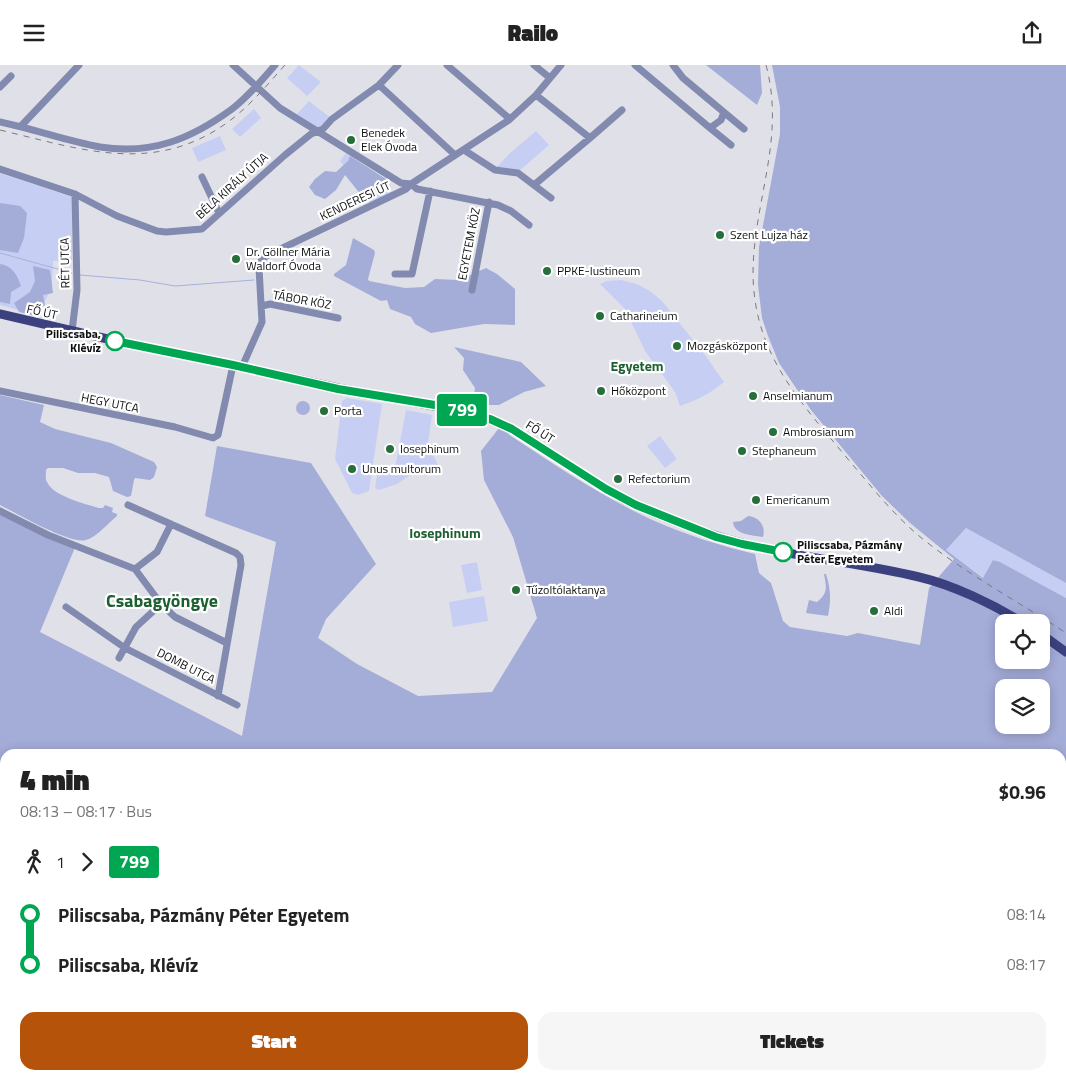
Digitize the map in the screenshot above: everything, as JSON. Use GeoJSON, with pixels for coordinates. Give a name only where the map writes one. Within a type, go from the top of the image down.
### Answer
{"type":"FeatureCollection","features":[{"type":"Feature","properties":{"kind":"main road","name":"FŐ ÚT"},"geometry":{"type":"LineString","coordinates":[[0,315],[338,389],[453,408],[490,419],[512,429],[622,498],[694,529],[716,537],[756,547],[906,574],[945,585],[1006,614]]}},
{"type":"Feature","properties":{"kind":"main road"},"geometry":{"type":"LineString","coordinates":[[1050,641],[1066,652]]}},
{"type":"Feature","properties":{"kind":"street"},"geometry":{"type":"LineString","coordinates":[[21,126],[79,65]]}},
{"type":"Feature","properties":{"kind":"street"},"geometry":{"type":"LineString","coordinates":[[233,65],[280,108],[401,183],[411,184],[417,189],[489,202],[511,211],[529,225]]}},
{"type":"Feature","properties":{"kind":"street"},"geometry":{"type":"LineString","coordinates":[[0,122],[100,147],[135,149],[162,145],[182,139],[233,108],[275,65]]}},
{"type":"Feature","properties":{"kind":"street","name":"BÉLA KIRÁLY ÚTJA"},"geometry":{"type":"LineString","coordinates":[[0,169],[75,194],[126,219],[162,232],[202,229],[284,155],[311,134],[323,129],[332,119],[379,85],[398,65]]}},
{"type":"Feature","properties":{"kind":"street"},"geometry":{"type":"LineString","coordinates":[[448,65],[510,119]]}},
{"type":"Feature","properties":{"kind":"street"},"geometry":{"type":"LineString","coordinates":[[534,65],[550,78]]}},
{"type":"Feature","properties":{"kind":"street","name":"KENDERESI ÚT"},"geometry":{"type":"LineString","coordinates":[[216,437],[238,366],[262,322],[259,268],[261,261],[266,256],[406,189],[510,119],[536,95],[561,65]]}},
{"type":"Feature","properties":{"kind":"street"},"geometry":{"type":"LineString","coordinates":[[634,65],[730,145]]}},
{"type":"Feature","properties":{"kind":"street"},"geometry":{"type":"LineString","coordinates":[[673,65],[683,78],[744,129]]}},
{"type":"Feature","properties":{"kind":"street"},"geometry":{"type":"LineString","coordinates":[[0,87],[11,76]]}},
{"type":"Feature","properties":{"kind":"street"},"geometry":{"type":"LineString","coordinates":[[379,85],[455,155]]}},
{"type":"Feature","properties":{"kind":"street"},"geometry":{"type":"LineString","coordinates":[[536,95],[590,138]]}},
{"type":"Feature","properties":{"kind":"street"},"geometry":{"type":"LineString","coordinates":[[534,185],[622,110]]}},
{"type":"Feature","properties":{"kind":"street"},"geometry":{"type":"LineString","coordinates":[[710,128],[720,120],[724,112]]}},
{"type":"Feature","properties":{"kind":"street"},"geometry":{"type":"LineString","coordinates":[[464,150],[495,170],[518,173],[551,198]]}},
{"type":"Feature","properties":{"kind":"street"},"geometry":{"type":"LineString","coordinates":[[202,177],[219,213]]}},
{"type":"Feature","properties":{"kind":"street"},"geometry":{"type":"LineString","coordinates":[[396,195],[397,187],[401,183]]}},
{"type":"Feature","properties":{"kind":"street"},"geometry":{"type":"LineString","coordinates":[[395,274],[412,274],[430,191]]}},
{"type":"Feature","properties":{"kind":"street","name":"RÉT UTCA"},"geometry":{"type":"LineString","coordinates":[[72,331],[77,296],[75,194]]}},
{"type":"Feature","properties":{"kind":"street","name":"EGYETEM KÖZ"},"geometry":{"type":"LineString","coordinates":[[472,290],[489,202]]}},
{"type":"Feature","properties":{"kind":"street","name":"TÁBOR KÖZ"},"geometry":{"type":"LineString","coordinates":[[262,306],[270,305],[338,318]]}},
{"type":"Feature","properties":{"kind":"street","name":"HEGY UTCA"},"geometry":{"type":"LineString","coordinates":[[0,391],[216,437]]}},
{"type":"Feature","properties":{"kind":"street"},"geometry":{"type":"LineString","coordinates":[[128,505],[236,553],[240,557],[241,565],[218,696]]}},
{"type":"Feature","properties":{"kind":"street"},"geometry":{"type":"LineString","coordinates":[[0,511],[48,535],[135,569],[161,604],[175,617],[227,643]]}},
{"type":"Feature","properties":{"kind":"street"},"geometry":{"type":"LineString","coordinates":[[135,569],[157,552],[171,524]]}},
{"type":"Feature","properties":{"kind":"street"},"geometry":{"type":"LineString","coordinates":[[120,658],[136,627],[161,604]]}},
{"type":"Feature","properties":{"kind":"street","name":"DOMB UTCA"},"geometry":{"type":"LineString","coordinates":[[66,607],[125,648],[237,705]]}},
{"type":"Feature","properties":{"kind":"shaded area"},"geometry":{"type":"Polygon","coordinates":[[[299,65],[321,82],[307,96],[287,78],[299,65]]]}},
{"type":"Feature","properties":{"kind":"shaded area"},"geometry":{"type":"Polygon","coordinates":[[[706,65],[760,65],[762,93],[757,105],[706,65]]]}},
{"type":"Feature","properties":{"kind":"shaded area"},"geometry":{"type":"Polygon","coordinates":[[[772,65],[1066,65],[1066,583],[966,528],[946,550],[983,578],[993,560],[1066,598],[1066,749],[0,749],[0,511],[76,545],[40,632],[242,736],[276,542],[205,516],[217,446],[311,463],[376,564],[326,619],[318,638],[357,664],[418,696],[492,692],[537,618],[513,537],[484,480],[481,451],[499,428],[592,488],[650,519],[702,539],[755,554],[759,573],[771,583],[783,621],[790,627],[847,636],[858,633],[920,645],[929,588],[954,559],[910,523],[882,496],[811,410],[779,363],[762,318],[758,285],[759,247],[780,134],[780,107],[772,65]]]}},
{"type":"Feature","properties":{"kind":"shaded area"},"geometry":{"type":"Polygon","coordinates":[[[309,101],[332,119],[318,128],[297,114],[309,101]]]}},
{"type":"Feature","properties":{"kind":"shaded area"},"geometry":{"type":"Polygon","coordinates":[[[254,109],[261,118],[240,137],[232,129],[254,109]]]}},
{"type":"Feature","properties":{"kind":"shaded area"},"geometry":{"type":"Polygon","coordinates":[[[536,131],[549,145],[518,172],[496,168],[509,154],[536,131]]]}},
{"type":"Feature","properties":{"kind":"shaded area"},"geometry":{"type":"Polygon","coordinates":[[[220,136],[226,150],[198,162],[192,148],[220,136]]]}},
{"type":"Feature","properties":{"kind":"shaded area"},"geometry":{"type":"Polygon","coordinates":[[[346,153],[389,183],[389,196],[371,204],[340,161],[346,153]]]}},
{"type":"Feature","properties":{"kind":"shaded area"},"geometry":{"type":"Polygon","coordinates":[[[350,156],[386,179],[386,182],[372,193],[370,199],[366,201],[345,175],[336,190],[325,199],[315,195],[309,187],[315,179],[325,171],[336,172],[348,161],[350,156]]]}},
{"type":"Feature","properties":{"kind":"shaded area"},"geometry":{"type":"Polygon","coordinates":[[[0,173],[72,197],[72,260],[53,261],[52,288],[37,315],[0,305],[0,173]]]}},
{"type":"Feature","properties":{"kind":"shaded area"},"geometry":{"type":"Polygon","coordinates":[[[0,203],[20,206],[27,213],[24,238],[18,253],[0,250],[0,203]]]}},
{"type":"Feature","properties":{"kind":"shaded area"},"geometry":{"type":"Polygon","coordinates":[[[353,238],[374,250],[369,281],[405,288],[424,287],[435,279],[459,280],[486,268],[497,274],[515,289],[515,325],[484,324],[431,333],[415,324],[411,317],[390,309],[387,300],[381,301],[334,276],[346,265],[353,238]]]}},
{"type":"Feature","properties":{"kind":"shaded area"},"geometry":{"type":"Polygon","coordinates":[[[0,264],[14,272],[21,286],[11,292],[10,304],[0,302],[0,264]]]}},
{"type":"Feature","properties":{"kind":"shaded area"},"geometry":{"type":"Polygon","coordinates":[[[33,266],[50,270],[53,293],[43,295],[45,305],[32,315],[19,312],[14,303],[30,292],[35,281],[33,266]]]}},
{"type":"Feature","properties":{"kind":"shaded area"},"geometry":{"type":"Polygon","coordinates":[[[621,280],[637,284],[650,291],[662,301],[724,382],[703,396],[680,406],[675,392],[645,351],[625,309],[600,284],[607,281],[621,280]]]}},
{"type":"Feature","properties":{"kind":"shaded area"},"geometry":{"type":"Polygon","coordinates":[[[454,347],[521,362],[546,386],[524,392],[499,405],[473,405],[475,388],[463,370],[464,358],[454,347]]]}},
{"type":"Feature","properties":{"kind":"shaded area"},"geometry":{"type":"Polygon","coordinates":[[[0,395],[44,405],[40,422],[55,429],[111,443],[154,462],[157,467],[154,477],[150,480],[135,478],[131,496],[127,497],[113,491],[109,477],[95,473],[78,473],[63,468],[48,468],[46,470],[46,481],[50,487],[70,499],[99,508],[103,508],[105,505],[113,508],[112,512],[117,514],[117,516],[98,533],[86,540],[68,538],[30,521],[0,505],[0,395]]]}},
{"type":"Feature","properties":{"kind":"shaded area"},"geometry":{"type":"Polygon","coordinates":[[[347,398],[382,404],[369,491],[358,495],[352,493],[335,459],[342,401],[347,398]]]}},
{"type":"Feature","properties":{"kind":"shaded area"},"geometry":{"type":"Polygon","coordinates":[[[300,401],[306,401],[310,408],[306,415],[300,415],[296,411],[296,405],[300,401]]]}},
{"type":"Feature","properties":{"kind":"shaded area"},"geometry":{"type":"Polygon","coordinates":[[[406,410],[432,415],[428,444],[439,467],[421,468],[397,484],[379,490],[375,488],[378,470],[394,473],[406,410]]]}},
{"type":"Feature","properties":{"kind":"shaded area"},"geometry":{"type":"Polygon","coordinates":[[[660,436],[677,459],[665,468],[647,446],[660,436]]]}},
{"type":"Feature","properties":{"kind":"shaded area"},"geometry":{"type":"Polygon","coordinates":[[[748,516],[759,520],[764,530],[763,537],[744,534],[734,526],[733,522],[741,521],[748,516]]]}},
{"type":"Feature","properties":{"kind":"shaded area"},"geometry":{"type":"Polygon","coordinates":[[[966,528],[1066,583],[1066,598],[993,560],[984,578],[946,550],[966,528]]]}},
{"type":"Feature","properties":{"kind":"shaded area"},"geometry":{"type":"Polygon","coordinates":[[[477,562],[482,590],[467,593],[461,565],[477,562]]]}},
{"type":"Feature","properties":{"kind":"shaded area"},"geometry":{"type":"Polygon","coordinates":[[[824,574],[826,574],[828,579],[830,590],[828,616],[806,613],[809,600],[817,602],[825,592],[824,574]]]}},
{"type":"Feature","properties":{"kind":"shaded area"},"geometry":{"type":"Polygon","coordinates":[[[484,596],[488,621],[453,627],[449,602],[484,596]]]}},
{"type":"Feature","properties":{"kind":"waterway"},"geometry":{"type":"LineString","coordinates":[[0,253],[72,273]]}},
{"type":"Feature","properties":{"kind":"waterway"},"geometry":{"type":"LineString","coordinates":[[80,275],[140,280],[175,286],[254,280]]}},
{"type":"Feature","properties":{"kind":"railway"},"geometry":{"type":"LineString","coordinates":[[0,130],[88,150],[144,153],[172,149],[200,139],[228,122],[251,102],[285,65]]}},
{"type":"Feature","properties":{"kind":"railway"},"geometry":{"type":"LineString","coordinates":[[766,65],[771,92],[771,145],[754,247],[753,274],[755,302],[761,328],[782,374],[812,416],[874,490],[903,521],[924,540],[958,565],[1066,633]]}},
{"type":"Feature","properties":{"kind":"bus line","name":"799"},"geometry":{"type":"LineString","coordinates":[[115,341],[338,389],[453,408],[490,419],[512,429],[606,489],[636,505],[716,537],[783,552]]}},
{"type":"Feature","properties":{"kind":"place","name":"Benedek Elek Óvoda"},"geometry":{"type":"Point","coordinates":[351,140]}},
{"type":"Feature","properties":{"kind":"place","name":"Szent Lujza ház"},"geometry":{"type":"Point","coordinates":[720,235]}},
{"type":"Feature","properties":{"kind":"place","name":"Dr. Göllner Mária Waldorf Óvoda"},"geometry":{"type":"Point","coordinates":[236,259]}},
{"type":"Feature","properties":{"kind":"place","name":"PPKE-Iustineum"},"geometry":{"type":"Point","coordinates":[547,271]}},
{"type":"Feature","properties":{"kind":"place","name":"Catharineium"},"geometry":{"type":"Point","coordinates":[600,316]}},
{"type":"Feature","properties":{"kind":"place","name":"Piliscsaba, Klévíz"},"geometry":{"type":"Point","coordinates":[115,341]}},
{"type":"Feature","properties":{"kind":"place","name":"Mozgásközpont"},"geometry":{"type":"Point","coordinates":[677,346]}},
{"type":"Feature","properties":{"kind":"place","name":"Hőközpont"},"geometry":{"type":"Point","coordinates":[601,391]}},
{"type":"Feature","properties":{"kind":"place","name":"Anselmianum"},"geometry":{"type":"Point","coordinates":[753,396]}},
{"type":"Feature","properties":{"kind":"place","name":"Porta"},"geometry":{"type":"Point","coordinates":[324,411]}},
{"type":"Feature","properties":{"kind":"place","name":"Ambrosianum"},"geometry":{"type":"Point","coordinates":[773,432]}},
{"type":"Feature","properties":{"kind":"place","name":"Iosephinum"},"geometry":{"type":"Point","coordinates":[390,449]}},
{"type":"Feature","properties":{"kind":"place","name":"Stephaneum"},"geometry":{"type":"Point","coordinates":[742,451]}},
{"type":"Feature","properties":{"kind":"place","name":"Unus multorum"},"geometry":{"type":"Point","coordinates":[352,469]}},
{"type":"Feature","properties":{"kind":"place","name":"Refectorium"},"geometry":{"type":"Point","coordinates":[618,479]}},
{"type":"Feature","properties":{"kind":"place","name":"Emericanum"},"geometry":{"type":"Point","coordinates":[756,500]}},
{"type":"Feature","properties":{"kind":"place","name":"Piliscsaba, Pázmány Péter Egyetem"},"geometry":{"type":"Point","coordinates":[783,552]}},
{"type":"Feature","properties":{"kind":"place","name":"Tűzoltólaktanya"},"geometry":{"type":"Point","coordinates":[516,590]}},
{"type":"Feature","properties":{"kind":"place","name":"Aldi"},"geometry":{"type":"Point","coordinates":[874,611]}},
{"type":"Feature","properties":{"kind":"district","name":"Egyetem"},"geometry":{"type":"Point","coordinates":[637,366]}},
{"type":"Feature","properties":{"kind":"district","name":"Iosephinum"},"geometry":{"type":"Point","coordinates":[445,533]}},
{"type":"Feature","properties":{"kind":"district","name":"Csabagyöngye"},"geometry":{"type":"Point","coordinates":[162,601]}}]}
